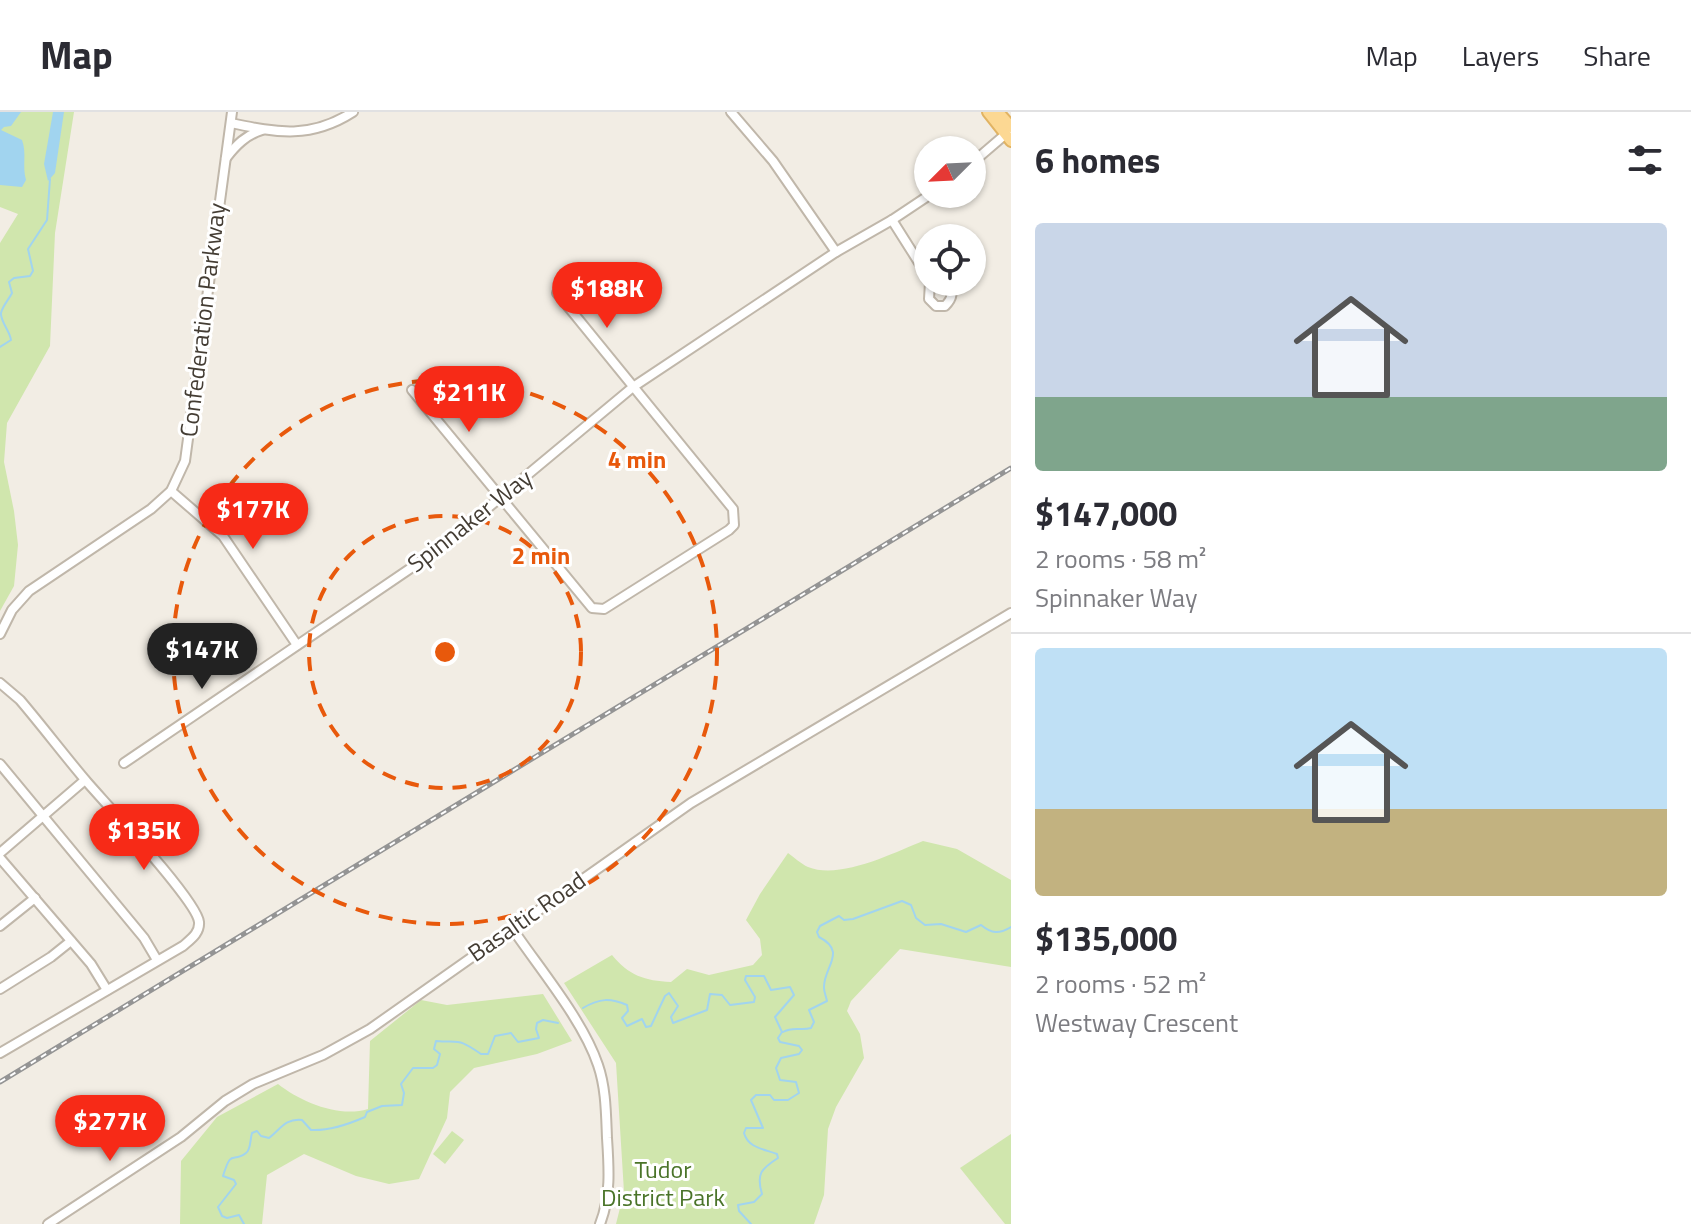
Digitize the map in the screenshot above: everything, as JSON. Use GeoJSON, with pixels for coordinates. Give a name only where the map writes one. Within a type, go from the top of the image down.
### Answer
{"type":"FeatureCollection","features":[{"type":"Feature","properties":{"kind":"main road"},"geometry":{"type":"LineString","coordinates":[[988,112],[1010,133]]}},
{"type":"Feature","properties":{"kind":"main road"},"geometry":{"type":"LineString","coordinates":[[998,112],[1010,133]]}},
{"type":"Feature","properties":{"kind":"street","name":"Confederation Parkway"},"geometry":{"type":"LineString","coordinates":[[0,634],[12,610],[29,591],[151,509],[171,491],[185,461],[232,112]]}},
{"type":"Feature","properties":{"kind":"street"},"geometry":{"type":"LineString","coordinates":[[231,123],[301,133],[338,122],[353,112]]}},
{"type":"Feature","properties":{"kind":"street"},"geometry":{"type":"LineString","coordinates":[[731,112],[773,161],[836,252]]}},
{"type":"Feature","properties":{"kind":"street"},"geometry":{"type":"LineString","coordinates":[[226,158],[236,145],[252,133],[265,130]]}},
{"type":"Feature","properties":{"kind":"street"},"geometry":{"type":"LineString","coordinates":[[986,152],[1010,133]]}},
{"type":"Feature","properties":{"kind":"street","name":"Spinnaker Way"},"geometry":{"type":"LineString","coordinates":[[124,763],[436,551],[633,387],[836,252],[914,205]]}},
{"type":"Feature","properties":{"kind":"street"},"geometry":{"type":"LineString","coordinates":[[892,220],[914,256]]}},
{"type":"Feature","properties":{"kind":"street"},"geometry":{"type":"LineString","coordinates":[[412,390],[587,603],[597,610],[604,609],[729,530],[734,525],[733,509],[557,293]]}},
{"type":"Feature","properties":{"kind":"street"},"geometry":{"type":"LineString","coordinates":[[929,296],[936,306],[945,306],[952,296]]}},
{"type":"Feature","properties":{"kind":"street"},"geometry":{"type":"LineString","coordinates":[[171,491],[223,536],[297,645]]}},
{"type":"Feature","properties":{"kind":"street","name":"Basaltic Road"},"geometry":{"type":"LineString","coordinates":[[48,1224],[181,1137],[225,1101],[253,1084],[323,1055],[359,1036],[717,787],[1011,613]]}},
{"type":"Feature","properties":{"kind":"street"},"geometry":{"type":"LineString","coordinates":[[0,683],[20,700],[151,855],[198,915],[200,925],[196,935],[183,946],[0,1053]]}},
{"type":"Feature","properties":{"kind":"street"},"geometry":{"type":"LineString","coordinates":[[0,764],[144,938],[157,960]]}},
{"type":"Feature","properties":{"kind":"street"},"geometry":{"type":"LineString","coordinates":[[85,780],[0,856],[99,975],[107,990]]}},
{"type":"Feature","properties":{"kind":"street"},"geometry":{"type":"LineString","coordinates":[[0,926],[35,898]]}},
{"type":"Feature","properties":{"kind":"street"},"geometry":{"type":"LineString","coordinates":[[512,928],[570,1015],[598,1064],[604,1089],[609,1163],[609,1193],[600,1224]]}},
{"type":"Feature","properties":{"kind":"street"},"geometry":{"type":"LineString","coordinates":[[0,989],[71,941]]}},
{"type":"Feature","properties":{"kind":"green space"},"geometry":{"type":"Polygon","coordinates":[[[0,112],[74,112],[55,233],[50,346],[7,423],[4,462],[18,545],[14,586],[0,611],[0,243],[18,214],[0,207],[0,112]]]}},
{"type":"Feature","properties":{"kind":"green space","name":"Tudor District Park"},"geometry":{"type":"Polygon","coordinates":[[[923,841],[957,849],[1011,880],[1011,967],[900,949],[851,1001],[847,1011],[860,1034],[864,1058],[836,1107],[828,1129],[824,1195],[814,1224],[616,1224],[624,1192],[616,1063],[564,983],[612,955],[631,972],[645,978],[671,982],[687,969],[709,975],[753,965],[762,955],[760,939],[746,920],[788,853],[808,867],[835,870],[882,858],[923,841]]]}},
{"type":"Feature","properties":{"kind":"green space"},"geometry":{"type":"Polygon","coordinates":[[[543,994],[572,1041],[537,1054],[474,1068],[450,1092],[447,1118],[419,1179],[389,1184],[356,1176],[304,1154],[267,1175],[262,1224],[180,1224],[181,1161],[217,1117],[278,1084],[321,1107],[345,1111],[368,1109],[370,1041],[421,1000],[447,1005],[543,994]]]}},
{"type":"Feature","properties":{"kind":"green space"},"geometry":{"type":"Polygon","coordinates":[[[452,1131],[464,1140],[445,1164],[433,1154],[452,1131]]]}},
{"type":"Feature","properties":{"kind":"green space"},"geometry":{"type":"Polygon","coordinates":[[[1011,1134],[1011,1224],[1005,1224],[960,1168],[1011,1134]]]}},
{"type":"Feature","properties":{"kind":"water"},"geometry":{"type":"Polygon","coordinates":[[[0,112],[21,112],[11,126],[1,130],[22,140],[26,180],[22,187],[0,185],[0,112]]]}},
{"type":"Feature","properties":{"kind":"water"},"geometry":{"type":"Polygon","coordinates":[[[53,112],[64,112],[55,173],[48,181],[44,164],[53,112]]]}},
{"type":"Feature","properties":{"kind":"waterway"},"geometry":{"type":"LineString","coordinates":[[0,347],[11,340],[1,316],[12,293],[9,282],[14,278],[30,276],[33,271],[28,249],[47,220],[50,179]]}},
{"type":"Feature","properties":{"kind":"waterway"},"geometry":{"type":"LineString","coordinates":[[783,1032],[811,1028],[814,1022],[809,1010],[827,1001],[825,980],[833,954],[832,948],[817,932],[820,926],[839,916],[844,920],[853,919],[902,901],[911,905],[916,918],[925,925],[941,924],[966,932],[981,925],[996,932],[1011,927]]}},
{"type":"Feature","properties":{"kind":"waterway"},"geometry":{"type":"LineString","coordinates":[[583,1008],[600,1001],[621,1003],[627,1005],[628,1011],[622,1018],[627,1026],[642,1019],[646,1027],[651,1026],[669,993],[678,1006],[671,1017],[673,1023],[707,1010],[710,994],[722,995],[730,1005],[754,1002],[755,997],[745,980],[746,976],[764,976],[771,990],[790,987],[794,995],[775,1017],[782,1032],[778,1038],[780,1042],[799,1046],[802,1050],[799,1054],[781,1058],[776,1068],[780,1080],[796,1082],[799,1093],[788,1100],[774,1100],[770,1095],[756,1095],[751,1100],[763,1128],[746,1128],[746,1138],[757,1147],[777,1154],[778,1158],[761,1173],[762,1194],[754,1202],[738,1205],[739,1211],[751,1224]]}},
{"type":"Feature","properties":{"kind":"waterway"},"geometry":{"type":"LineString","coordinates":[[244,1224],[239,1215],[222,1216],[218,1207],[236,1184],[223,1176],[228,1162],[248,1152],[252,1133],[257,1131],[269,1138],[287,1123],[296,1120],[302,1120],[311,1130],[331,1128],[365,1117],[367,1112],[382,1106],[402,1105],[404,1093],[401,1084],[413,1068],[433,1068],[437,1065],[440,1054],[434,1049],[436,1041],[459,1042],[481,1054],[488,1054],[495,1036],[511,1033],[518,1042],[539,1038],[537,1023],[543,1020],[558,1023]]}},
{"type":"Feature","properties":{"kind":"railway"},"geometry":{"type":"LineString","coordinates":[[0,1082],[1011,468]]}}]}
